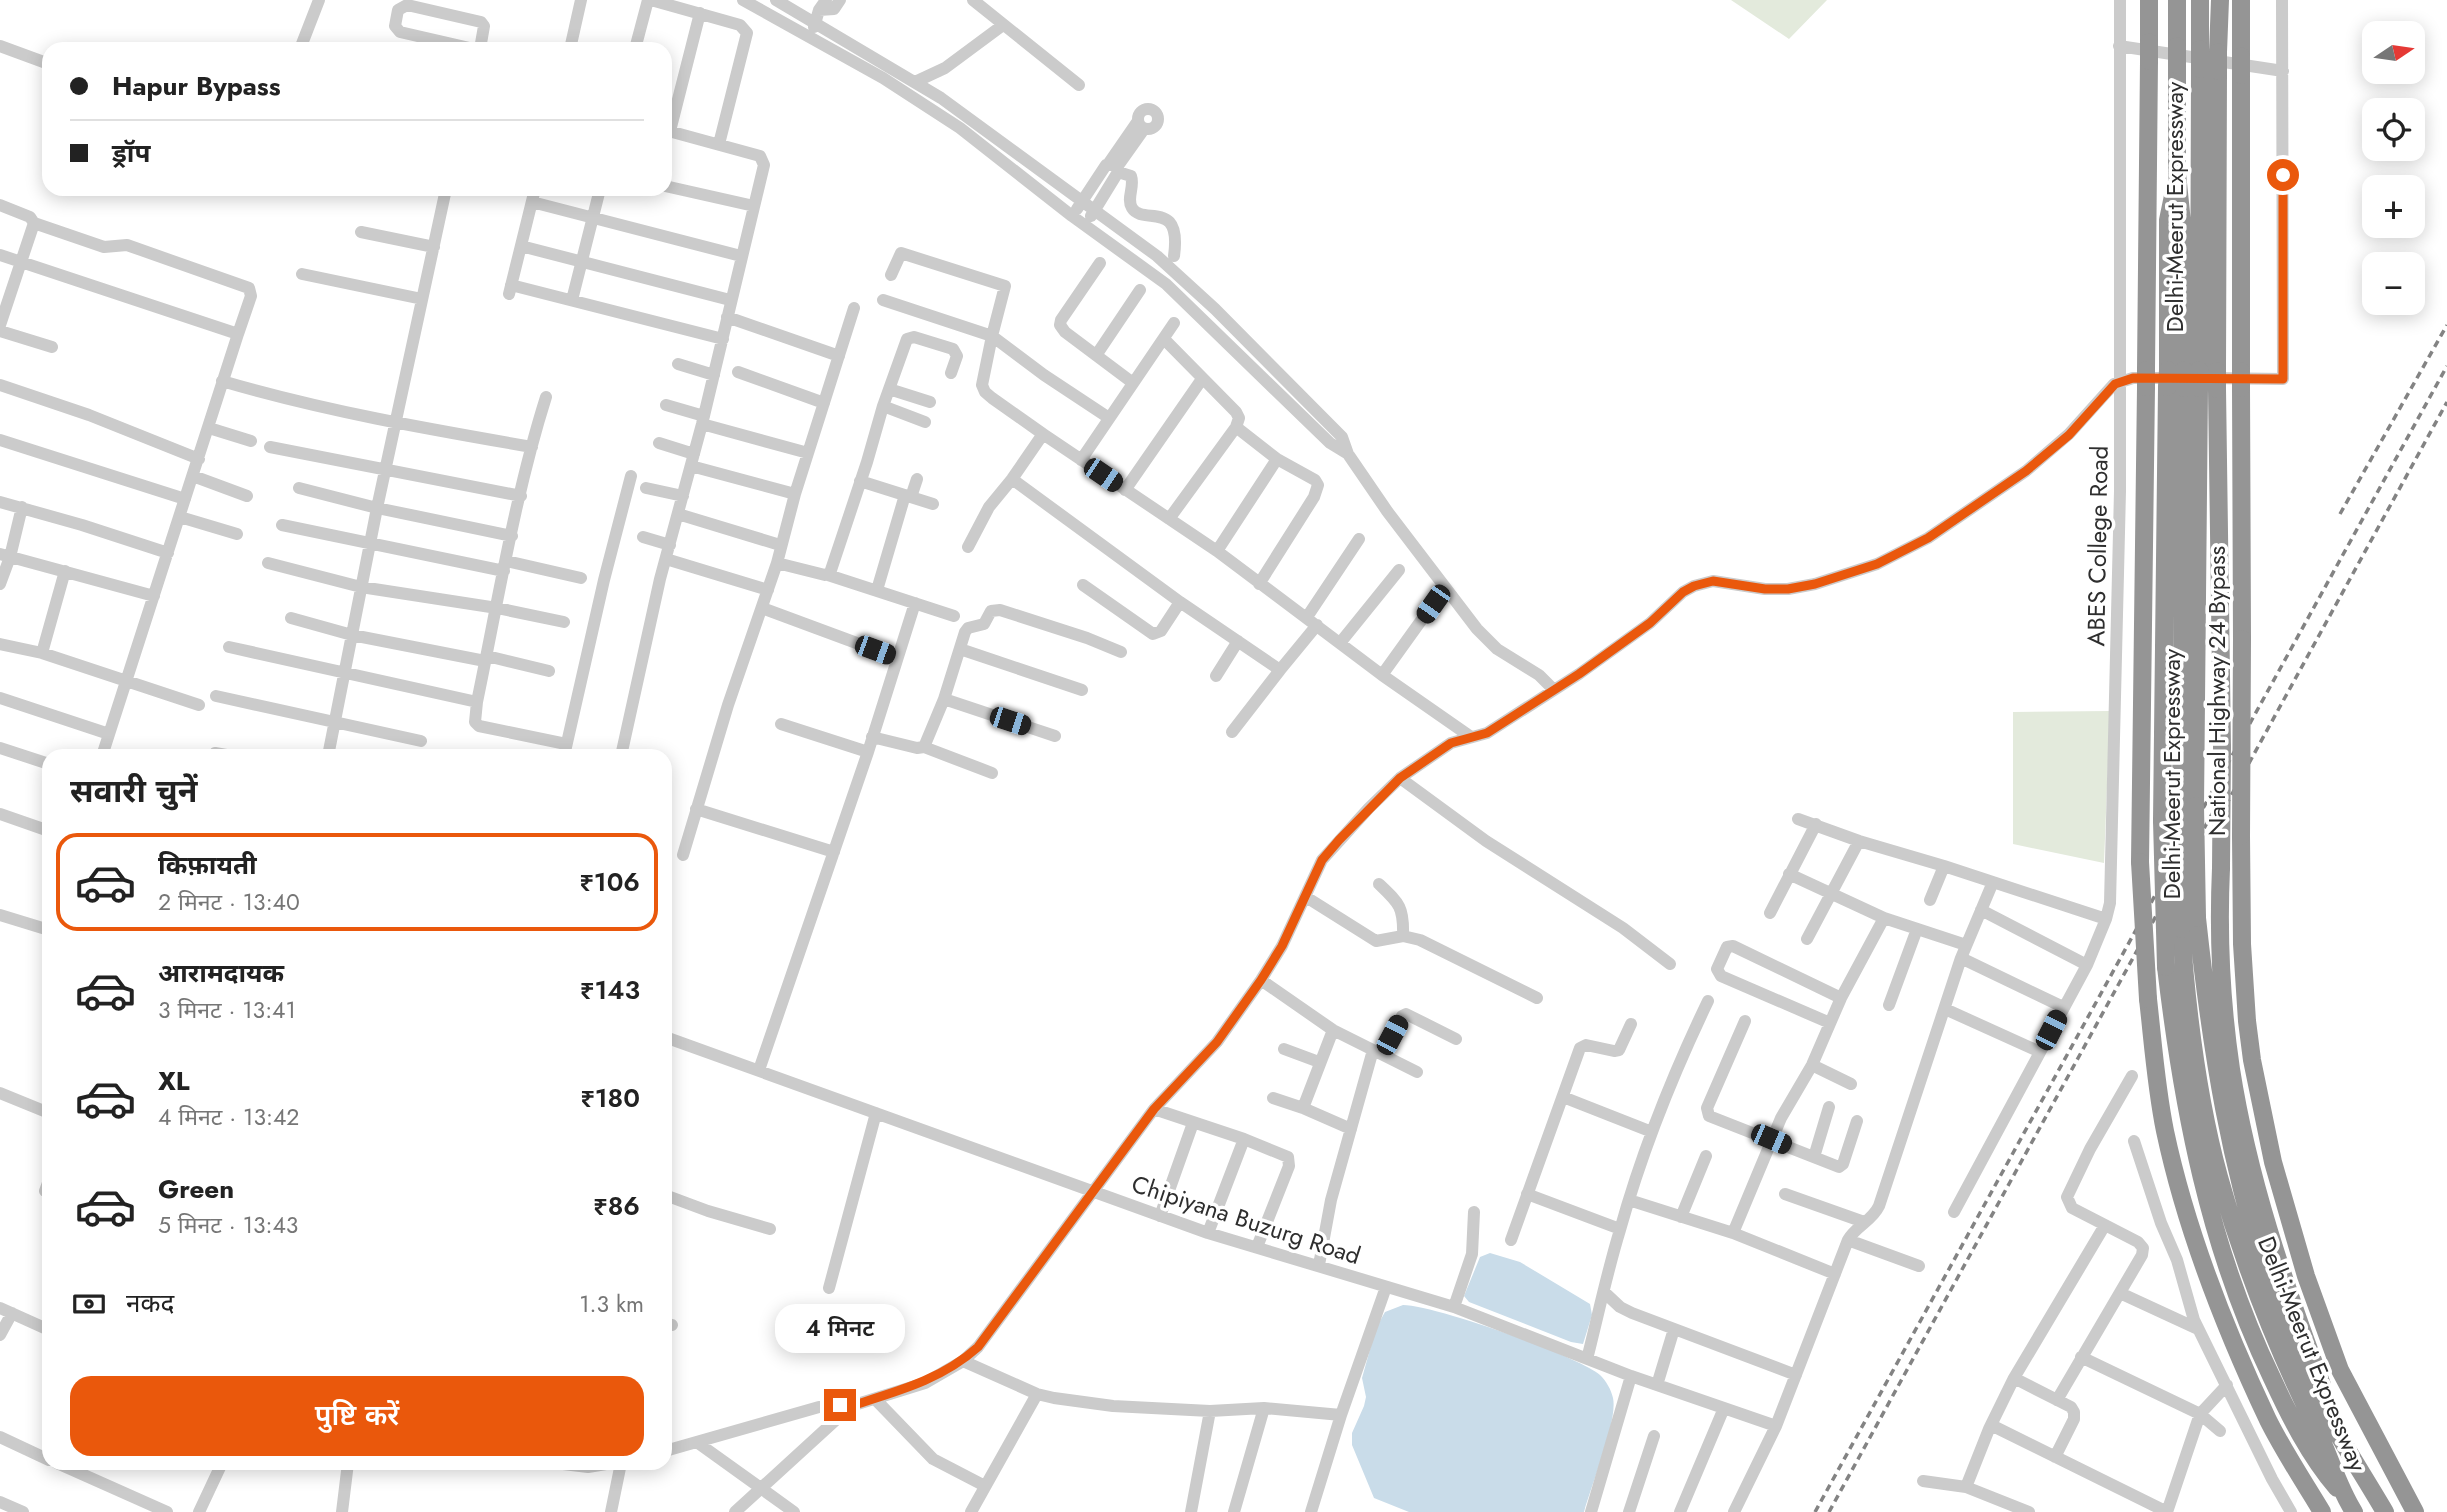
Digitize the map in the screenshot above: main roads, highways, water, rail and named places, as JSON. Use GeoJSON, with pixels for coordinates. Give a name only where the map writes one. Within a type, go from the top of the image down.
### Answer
{"type":"FeatureCollection","features":[{"type":"Feature","properties":{"kind":"highway"},"geometry":{"type":"LineString","coordinates":[[2149,0],[2140,862],[2148,999],[2160,1105],[2171,1157],[2190,1223],[2229,1330],[2275,1432],[2322,1512]]}},
{"type":"Feature","properties":{"kind":"highway","name":"Delhi-Meerut Expressway"},"geometry":{"type":"LineString","coordinates":[[2177,0],[2177,173],[2192,379]]}},
{"type":"Feature","properties":{"kind":"highway","name":"Delhi-Meerut Expressway"},"geometry":{"type":"LineString","coordinates":[[2200,0],[2192,379],[2188,809],[2181,929],[2186,1003],[2218,1174],[2259,1300],[2280,1354],[2311,1406],[2342,1438],[2385,1512]]}},
{"type":"Feature","properties":{"kind":"highway"},"geometry":{"type":"LineString","coordinates":[[2210,0],[2219,19]]}},
{"type":"Feature","properties":{"kind":"highway"},"geometry":{"type":"LineString","coordinates":[[2220,0],[2218,71],[2192,379],[2162,821],[2166,967],[2178,1063],[2193,1143],[2210,1216],[2233,1287],[2260,1353],[2311,1406]]}},
{"type":"Feature","properties":{"kind":"highway","name":"National Highway 24 Bypass"},"geometry":{"type":"LineString","coordinates":[[2241,0],[2242,944],[2252,1060],[2273,1162],[2306,1276],[2340,1370],[2415,1512]]}},
{"type":"Feature","properties":{"kind":"highway"},"geometry":{"type":"LineString","coordinates":[[2192,379],[2222,747],[2219,932],[2230,1059],[2239,1115],[2311,1406]]}},
{"type":"Feature","properties":{"kind":"highway","name":"Delhi-Meerut Expressway"},"geometry":{"type":"LineString","coordinates":[[2188,809],[2207,1012],[2216,1074],[2237,1175],[2269,1282],[2300,1364],[2311,1406],[2344,1496],[2354,1512]]}},
{"type":"Feature","properties":{"kind":"water"},"geometry":{"type":"Polygon","coordinates":[[[1490,1253],[1520,1262],[1590,1304],[1592,1315],[1583,1344],[1571,1342],[1469,1302],[1464,1296],[1480,1257],[1490,1253]]]}},
{"type":"Feature","properties":{"kind":"water"},"geometry":{"type":"Polygon","coordinates":[[[1403,1305],[1443,1313],[1504,1332],[1586,1366],[1602,1377],[1613,1398],[1612,1422],[1584,1512],[1409,1512],[1374,1498],[1352,1445],[1352,1433],[1364,1406],[1366,1397],[1362,1378],[1376,1328],[1385,1312],[1403,1305]]]}},
{"type":"Feature","properties":{"kind":"railway"},"geometry":{"type":"LineString","coordinates":[[2340,514],[2447,325]]}},
{"type":"Feature","properties":{"kind":"railway"},"geometry":{"type":"LineString","coordinates":[[1815,1512],[2447,366]]}},
{"type":"Feature","properties":{"kind":"railway"},"geometry":{"type":"LineString","coordinates":[[2220,816],[2447,402]]}},
{"type":"Feature","properties":{"kind":"railway"},"geometry":{"type":"LineString","coordinates":[[1829,1512],[2218,803]]}}]}
